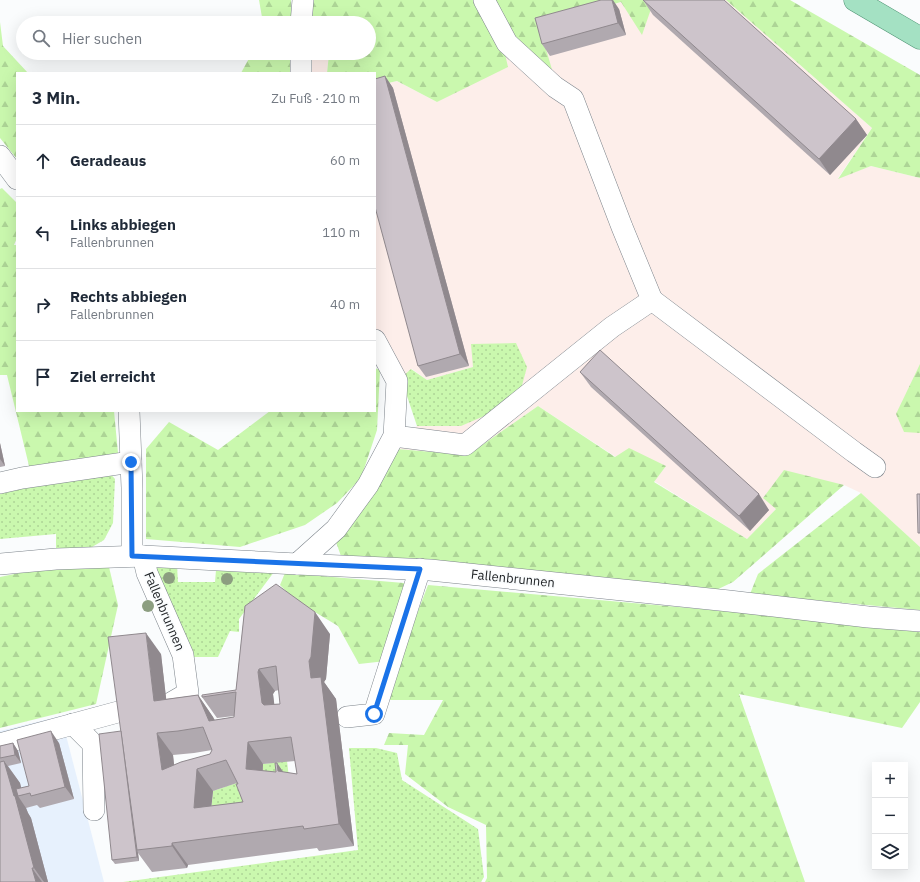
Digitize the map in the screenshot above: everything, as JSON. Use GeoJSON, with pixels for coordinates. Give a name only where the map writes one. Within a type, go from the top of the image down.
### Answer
{"type":"FeatureCollection","features":[{"type":"Feature","properties":{"kind":"main road"},"geometry":{"type":"LineString","coordinates":[[855,0],[920,38]]}},
{"type":"Feature","properties":{"kind":"street"},"geometry":{"type":"LineString","coordinates":[[301,16],[302,0]]}},
{"type":"Feature","properties":{"kind":"street"},"geometry":{"type":"LineString","coordinates":[[484,0],[507,43],[555,87],[573,99],[622,227],[652,300],[875,467]]}},
{"type":"Feature","properties":{"kind":"street"},"geometry":{"type":"LineString","coordinates":[[301,60],[301,72]]}},
{"type":"Feature","properties":{"kind":"street"},"geometry":{"type":"LineString","coordinates":[[0,156],[16,178]]}},
{"type":"Feature","properties":{"kind":"street"},"geometry":{"type":"LineString","coordinates":[[394,436],[465,445],[612,327],[652,300]]}},
{"type":"Feature","properties":{"kind":"street"},"geometry":{"type":"LineString","coordinates":[[297,564],[336,529],[368,485],[394,436],[397,381],[376,342]]}},
{"type":"Feature","properties":{"kind":"street","name":"Fallenbrunnen"},"geometry":{"type":"LineString","coordinates":[[129,412],[137,556],[147,573],[183,655],[188,694],[169,704]]}},
{"type":"Feature","properties":{"kind":"street"},"geometry":{"type":"LineString","coordinates":[[0,483],[22,478],[131,462]]}},
{"type":"Feature","properties":{"kind":"street","name":"Fallenbrunnen"},"geometry":{"type":"LineString","coordinates":[[0,564],[56,559],[137,556],[420,569],[868,617],[920,621]]}},
{"type":"Feature","properties":{"kind":"street"},"geometry":{"type":"LineString","coordinates":[[347,717],[374,714],[420,569]]}},
{"type":"Feature","properties":{"kind":"street"},"geometry":{"type":"LineString","coordinates":[[0,744],[129,708]]}},
{"type":"Feature","properties":{"kind":"street"},"geometry":{"type":"LineString","coordinates":[[83,722],[93,744],[94,810]]}},
{"type":"Feature","properties":{"kind":"shaded area"},"geometry":{"type":"Polygon","coordinates":[[[659,0],[726,0],[872,128],[838,178],[871,166],[920,178],[920,547],[861,493],[844,485],[776,509],[747,539],[654,481],[666,466],[616,457],[538,406],[468,455],[397,449],[417,426],[461,426],[473,367],[427,380],[412,369],[401,378],[376,360],[376,86],[397,81],[437,102],[505,54],[552,72],[539,25],[622,2],[651,9],[659,0]]]}},
{"type":"Feature","properties":{"kind":"shaded area"},"geometry":{"type":"Polygon","coordinates":[[[292,60],[328,60],[327,72],[292,72],[292,60]]]}},
{"type":"Feature","properties":{"kind":"shaded area"},"geometry":{"type":"Polygon","coordinates":[[[61,716],[104,882],[0,882],[0,731],[61,716]]]}},
{"type":"Feature","properties":{"kind":"green space"},"geometry":{"type":"Polygon","coordinates":[[[259,0],[291,0],[292,16],[262,16],[259,0]]]}},
{"type":"Feature","properties":{"kind":"green space"},"geometry":{"type":"Polygon","coordinates":[[[313,0],[474,0],[505,54],[508,67],[437,102],[397,81],[376,86],[376,72],[327,72],[328,60],[376,60],[376,16],[311,16],[313,0]]]}},
{"type":"Feature","properties":{"kind":"green space"},"geometry":{"type":"Polygon","coordinates":[[[492,0],[659,0],[651,9],[642,35],[621,2],[539,25],[553,73],[516,42],[492,0]]]}},
{"type":"Feature","properties":{"kind":"green space"},"geometry":{"type":"Polygon","coordinates":[[[726,0],[790,0],[920,75],[920,178],[871,166],[838,179],[872,128],[726,0]]]}},
{"type":"Feature","properties":{"kind":"green space"},"geometry":{"type":"Polygon","coordinates":[[[0,22],[3,46],[27,72],[16,72],[16,158],[0,138],[0,22]]]}},
{"type":"Feature","properties":{"kind":"green space"},"geometry":{"type":"Polygon","coordinates":[[[248,60],[292,60],[292,72],[242,72],[248,60]]]}},
{"type":"Feature","properties":{"kind":"green space"},"geometry":{"type":"Polygon","coordinates":[[[2,188],[16,202],[16,240],[14,245],[16,245],[16,412],[114,412],[118,453],[30,470],[7,375],[0,375],[0,189],[2,188]]]}},
{"type":"Feature","properties":{"kind":"green space"},"geometry":{"type":"Polygon","coordinates":[[[516,343],[527,367],[521,389],[505,407],[461,426],[417,426],[401,378],[411,369],[427,380],[473,367],[471,344],[516,343]]]}},
{"type":"Feature","properties":{"kind":"green space"},"geometry":{"type":"Polygon","coordinates":[[[920,364],[920,433],[904,432],[896,414],[920,364]]]}},
{"type":"Feature","properties":{"kind":"green space"},"geometry":{"type":"Polygon","coordinates":[[[376,368],[380,370],[377,430],[361,478],[337,503],[305,525],[240,547],[146,539],[146,449],[169,422],[218,450],[269,412],[376,412],[376,368]]]}},
{"type":"Feature","properties":{"kind":"green space"},"geometry":{"type":"Polygon","coordinates":[[[538,406],[615,457],[629,448],[666,466],[654,482],[747,539],[776,509],[763,498],[784,470],[844,485],[733,582],[712,592],[342,559],[336,542],[397,449],[468,455],[538,406]]]}},
{"type":"Feature","properties":{"kind":"green space"},"geometry":{"type":"Polygon","coordinates":[[[108,471],[115,479],[113,523],[104,540],[92,547],[56,550],[56,534],[0,539],[0,492],[108,471]]]}},
{"type":"Feature","properties":{"kind":"green space"},"geometry":{"type":"Polygon","coordinates":[[[861,493],[920,547],[920,610],[750,594],[758,574],[861,493]]]}},
{"type":"Feature","properties":{"kind":"green space"},"geometry":{"type":"Polygon","coordinates":[[[155,565],[177,566],[178,582],[215,582],[216,570],[274,572],[239,619],[239,632],[230,631],[218,657],[190,657],[155,565]]]}},
{"type":"Feature","properties":{"kind":"green space"},"geometry":{"type":"Polygon","coordinates":[[[109,567],[118,605],[96,704],[0,728],[0,577],[43,568],[109,567]]]}},
{"type":"Feature","properties":{"kind":"green space"},"geometry":{"type":"Polygon","coordinates":[[[285,573],[404,583],[404,594],[386,661],[359,664],[338,626],[295,600],[280,585],[285,573]]]}},
{"type":"Feature","properties":{"kind":"green space"},"geometry":{"type":"Polygon","coordinates":[[[428,585],[735,612],[920,632],[920,702],[902,728],[739,694],[805,882],[485,882],[487,878],[486,825],[448,807],[405,774],[408,745],[384,745],[389,733],[424,735],[443,700],[384,700],[428,585]]]}},
{"type":"Feature","properties":{"kind":"green space"},"geometry":{"type":"Polygon","coordinates":[[[349,748],[376,748],[397,753],[402,780],[478,829],[484,877],[481,882],[123,882],[358,850],[349,748]]]}},
{"type":"Feature","properties":{"kind":"green space"},"geometry":{"type":"Polygon","coordinates":[[[287,761],[291,794],[261,791],[263,764],[287,761]]]}},
{"type":"Feature","properties":{"kind":"green space"},"geometry":{"type":"Polygon","coordinates":[[[242,781],[253,806],[211,811],[213,791],[242,781]]]}},
{"type":"Feature","properties":{"kind":"building"},"geometry":{"type":"Polygon","coordinates":[[[601,0],[612,0],[618,23],[542,44],[535,18],[601,0]]]}},
{"type":"Feature","properties":{"kind":"building"},"geometry":{"type":"Polygon","coordinates":[[[643,0],[724,0],[856,119],[819,159],[643,0]]]}},
{"type":"Feature","properties":{"kind":"building"},"geometry":{"type":"Polygon","coordinates":[[[385,76],[460,354],[418,366],[376,211],[376,79],[385,76]]]}},
{"type":"Feature","properties":{"kind":"building"},"geometry":{"type":"Polygon","coordinates":[[[600,350],[759,494],[739,516],[580,372],[600,350]]]}},
{"type":"Feature","properties":{"kind":"building"},"geometry":{"type":"Polygon","coordinates":[[[917,494],[920,494],[920,533],[918,533],[917,494]]]}},
{"type":"Feature","properties":{"kind":"building"},"geometry":{"type":"Polygon","coordinates":[[[276,584],[315,612],[311,657],[309,661],[311,678],[321,677],[339,824],[304,829],[303,826],[172,843],[172,846],[137,850],[108,637],[146,633],[154,701],[198,695],[209,721],[234,717],[236,692],[202,697],[202,695],[236,690],[245,606],[276,584]],[[276,666],[259,669],[258,672],[262,703],[264,705],[280,704],[276,666]],[[203,727],[157,733],[162,770],[181,762],[210,754],[212,750],[203,727]],[[291,737],[248,742],[246,769],[276,772],[275,763],[277,763],[278,771],[297,774],[291,737]],[[226,760],[197,769],[194,808],[243,802],[236,784],[238,784],[226,760]]]}},
{"type":"Feature","properties":{"kind":"building"},"geometry":{"type":"Polygon","coordinates":[[[51,731],[65,787],[31,796],[30,793],[18,796],[16,789],[29,786],[17,740],[51,731]]]}},
{"type":"Feature","properties":{"kind":"building"},"geometry":{"type":"Polygon","coordinates":[[[121,731],[137,857],[112,860],[99,734],[121,731]]]}},
{"type":"Feature","properties":{"kind":"building"},"geometry":{"type":"Polygon","coordinates":[[[13,743],[15,755],[0,758],[0,746],[13,743]]]}},
{"type":"Feature","properties":{"kind":"building"},"geometry":{"type":"Polygon","coordinates":[[[4,761],[15,796],[34,868],[32,868],[36,882],[0,882],[0,762],[4,761]]]}},
{"type":"Feature","properties":{"kind":"route"},"geometry":{"type":"LineString","coordinates":[[131,462],[132,556],[420,569],[374,714]]}}]}
